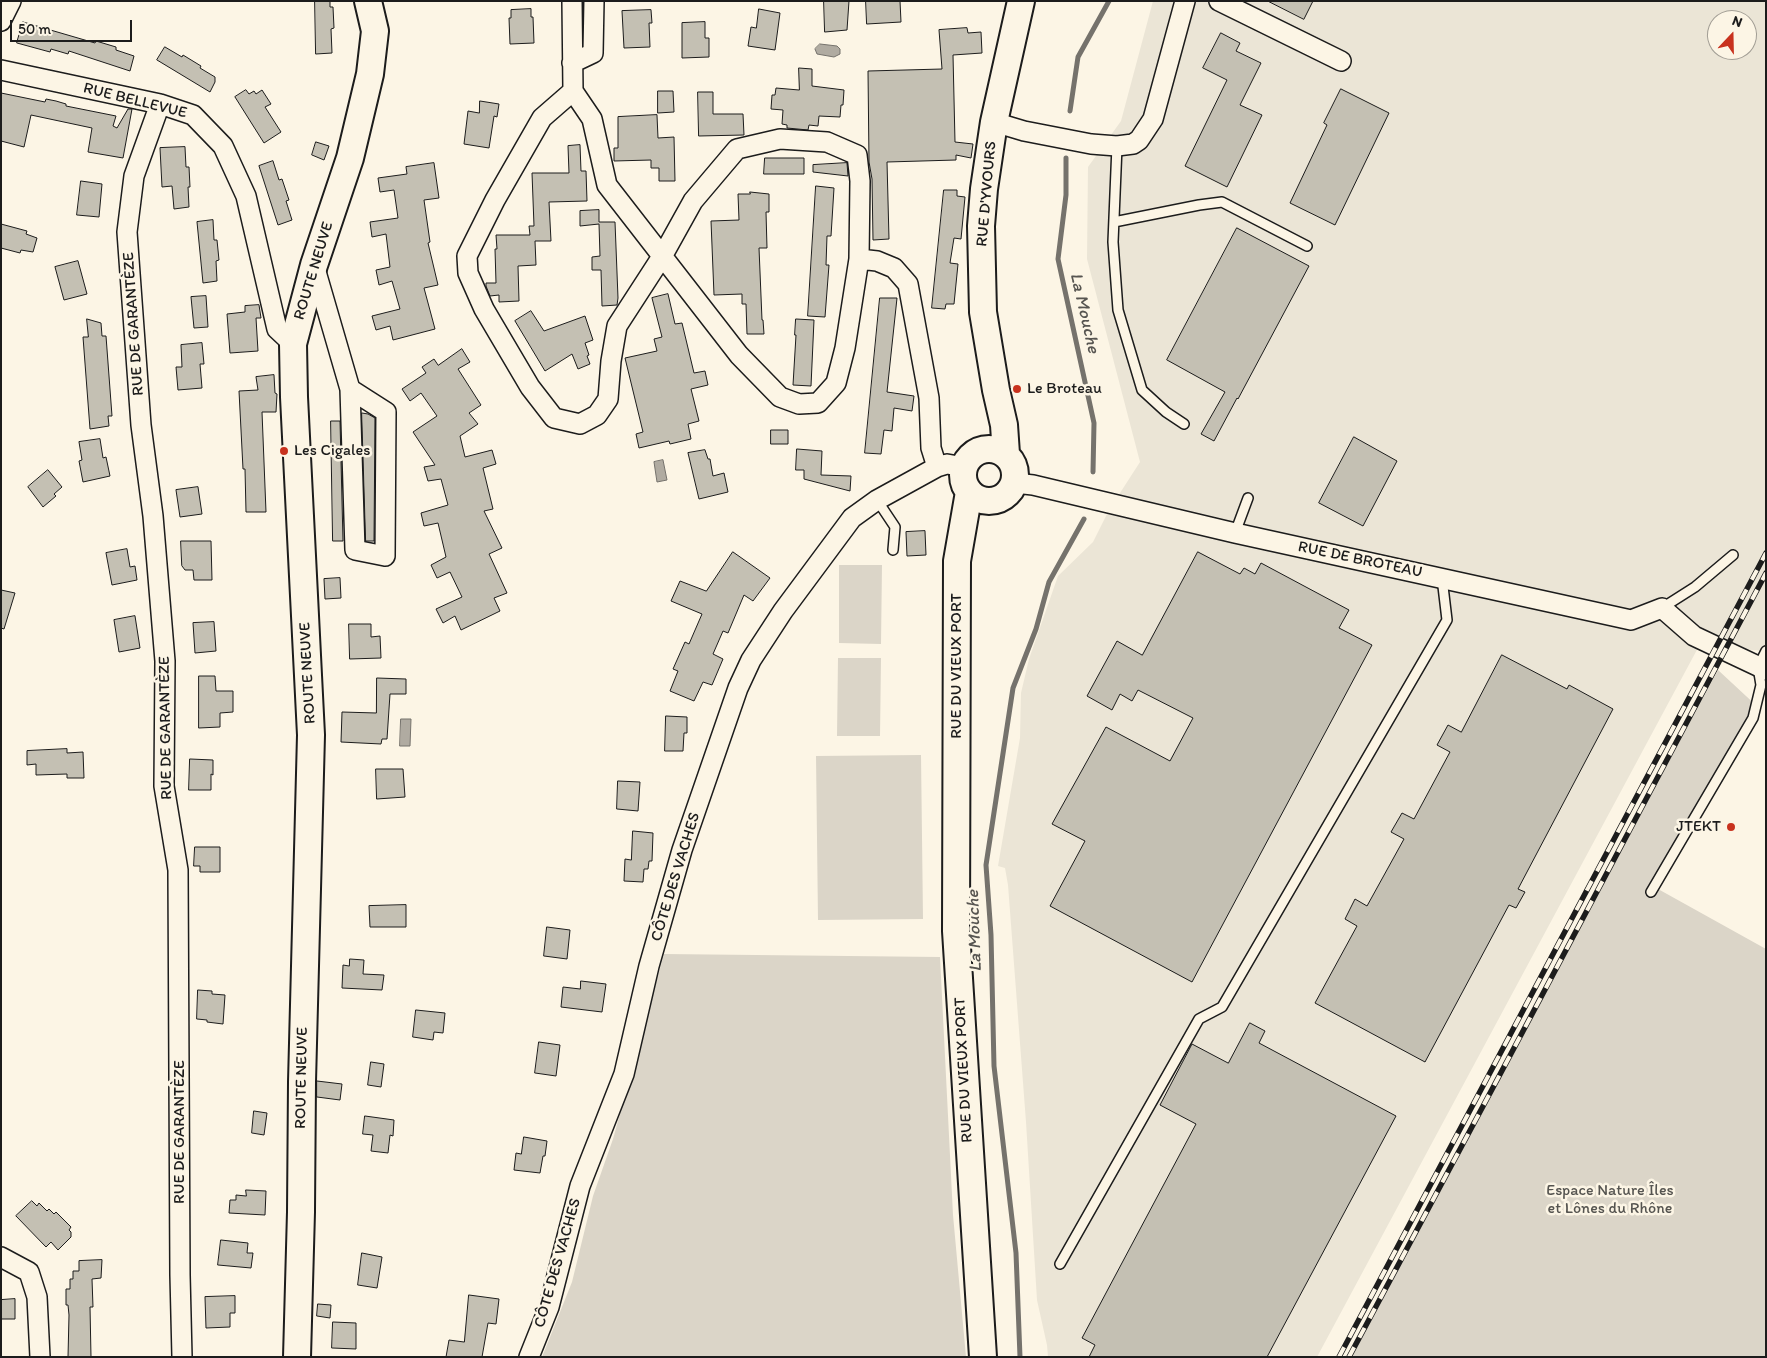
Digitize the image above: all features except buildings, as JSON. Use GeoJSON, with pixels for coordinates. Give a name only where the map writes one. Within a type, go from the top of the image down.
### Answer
{"type":"FeatureCollection","features":[{"type":"Feature","properties":{"kind":"main road","name":"ROUTE NEUVE"},"geometry":{"type":"LineString","coordinates":[[297,1357],[302,1212],[302,1082],[311,735],[293,344],[314,265],[350,158],[370,74],[375,31],[368,1]]}},
{"type":"Feature","properties":{"kind":"main road","name":"RUE D'YVOURS"},"geometry":{"type":"LineString","coordinates":[[1015,482],[1015,467],[1006,454],[1004,425],[983,312],[981,226],[984,189],[994,122],[1021,1]]}},
{"type":"Feature","properties":{"kind":"main road","name":"RUE DU VIEUX PORT"},"geometry":{"type":"LineString","coordinates":[[983,1357],[956,931],[956,610],[957,561],[996,390]]}},
{"type":"Feature","properties":{"kind":"main road"},"geometry":{"type":"LineString","coordinates":[[1006,454],[994,449],[976,478],[1006,496],[1012,490],[1015,482]]}},
{"type":"Feature","properties":{"kind":"street"},"geometry":{"type":"LineString","coordinates":[[1,21],[11,1]]}},
{"type":"Feature","properties":{"kind":"street"},"geometry":{"type":"LineString","coordinates":[[572,1],[574,91],[592,119],[608,184],[663,255],[739,356],[780,396],[799,404],[818,403],[836,383],[845,348],[859,259],[860,181],[856,155],[827,142],[780,139],[737,149],[693,201],[663,255],[617,326],[611,361],[608,399],[597,415],[580,424],[554,418],[530,387],[484,309],[468,273],[467,256],[495,200],[542,118],[574,91]]}},
{"type":"Feature","properties":{"kind":"street"},"geometry":{"type":"LineString","coordinates":[[572,63],[593,52],[594,1]]}},
{"type":"Feature","properties":{"kind":"street"},"geometry":{"type":"LineString","coordinates":[[994,122],[1091,144],[1117,146],[1133,144],[1139,140],[1153,119],[1185,1]]}},
{"type":"Feature","properties":{"kind":"street"},"geometry":{"type":"LineString","coordinates":[[1219,1],[1341,62]]}},
{"type":"Feature","properties":{"kind":"street","name":"RUE BELLEVUE"},"geometry":{"type":"LineString","coordinates":[[1,70],[160,104],[193,115],[224,146],[246,196],[276,330],[293,344]]}},
{"type":"Feature","properties":{"kind":"street","name":"RUE DE GARANTÈZE"},"geometry":{"type":"LineString","coordinates":[[160,104],[134,176],[128,232],[142,425],[153,516],[165,660],[164,786],[178,870],[182,1357]]}},
{"type":"Feature","properties":{"kind":"street"},"geometry":{"type":"LineString","coordinates":[[859,259],[877,261],[894,268],[908,284],[929,398],[931,448],[937,467],[947,464],[976,478]]}},
{"type":"Feature","properties":{"kind":"street"},"geometry":{"type":"LineString","coordinates":[[314,265],[350,389],[355,550],[385,556],[386,412],[350,389]]}},
{"type":"Feature","properties":{"kind":"street","name":"CÔTE DES VACHES"},"geometry":{"type":"LineString","coordinates":[[530,1357],[549,1307],[580,1186],[624,1074],[649,966],[682,850],[738,688],[751,660],[783,611],[852,518],[877,500],[937,467]]}},
{"type":"Feature","properties":{"kind":"street","name":"RUE DE BROTEAU"},"geometry":{"type":"LineString","coordinates":[[1015,482],[1632,620],[1662,608]]}},
{"type":"Feature","properties":{"kind":"street"},"geometry":{"type":"LineString","coordinates":[[1662,608],[1694,636],[1763,663]]}},
{"type":"Feature","properties":{"kind":"street"},"geometry":{"type":"LineString","coordinates":[[1,1257],[29,1272],[37,1297],[40,1357]]}},
{"type":"Feature","properties":{"kind":"lane"},"geometry":{"type":"LineString","coordinates":[[1117,146],[1113,242],[1118,310],[1142,390],[1166,412],[1184,424]]}},
{"type":"Feature","properties":{"kind":"lane"},"geometry":{"type":"LineString","coordinates":[[1114,222],[1222,202],[1307,246]]}},
{"type":"Feature","properties":{"kind":"lane"},"geometry":{"type":"LineString","coordinates":[[1235,532],[1248,498]]}},
{"type":"Feature","properties":{"kind":"lane"},"geometry":{"type":"LineString","coordinates":[[877,500],[894,527],[893,550]]}},
{"type":"Feature","properties":{"kind":"lane"},"geometry":{"type":"LineString","coordinates":[[1662,608],[1695,587],[1733,554]]}},
{"type":"Feature","properties":{"kind":"lane"},"geometry":{"type":"LineString","coordinates":[[1060,1264],[1199,1020],[1222,1007],[1447,620],[1442,578]]}},
{"type":"Feature","properties":{"kind":"lane"},"geometry":{"type":"LineString","coordinates":[[1651,892],[1753,718],[1761,685],[1763,663]]}},
{"type":"Feature","properties":{"kind":"shaded area"},"geometry":{"type":"Polygon","coordinates":[[[1153,1],[1766,1],[1766,651],[1699,646],[1317,1357],[1048,1357],[1037,1300],[1008,885],[1005,868],[998,866],[1020,738],[1021,693],[1029,659],[1058,576],[1093,542],[1109,510],[1140,462],[1087,259],[1088,167],[1121,121],[1153,1]]]}},
{"type":"Feature","properties":{"kind":"shaded area"},"geometry":{"type":"Polygon","coordinates":[[[820,44],[837,46],[840,49],[840,54],[834,57],[817,54],[815,49],[820,44]]]}},
{"type":"Feature","properties":{"kind":"shaded area"},"geometry":{"type":"Polygon","coordinates":[[[663,460],[667,480],[657,482],[654,462],[663,460]]]}},
{"type":"Feature","properties":{"kind":"shaded area"},"geometry":{"type":"Polygon","coordinates":[[[401,719],[411,719],[410,746],[400,746],[401,719]]]}},
{"type":"Feature","properties":{"kind":"green space"},"geometry":{"type":"Polygon","coordinates":[[[839,565],[882,565],[881,644],[839,643],[839,565]]]}},
{"type":"Feature","properties":{"kind":"green space"},"geometry":{"type":"Polygon","coordinates":[[[838,658],[881,658],[880,736],[837,736],[838,658]]]}},
{"type":"Feature","properties":{"kind":"green space","name":"Espace Nature Îles et Lônes du Rhône"},"geometry":{"type":"Polygon","coordinates":[[[1718,670],[1760,709],[1658,889],[1766,949],[1766,1357],[1349,1357],[1718,670]]]}},
{"type":"Feature","properties":{"kind":"green space"},"geometry":{"type":"Polygon","coordinates":[[[921,755],[923,919],[818,920],[816,756],[921,755]]]}},
{"type":"Feature","properties":{"kind":"green space"},"geometry":{"type":"Polygon","coordinates":[[[664,954],[940,957],[953,1215],[966,1357],[542,1357],[572,1282],[593,1196],[613,1139],[664,954]]]}},
{"type":"Feature","properties":{"kind":"waterway","name":"La Mouche"},"geometry":{"type":"LineString","coordinates":[[1070,111],[1078,57],[1109,1]]}},
{"type":"Feature","properties":{"kind":"waterway","name":"La Mouche"},"geometry":{"type":"LineString","coordinates":[[1066,158],[1066,195],[1058,259],[1094,423],[1093,472]]}},
{"type":"Feature","properties":{"kind":"waterway","name":"La Mouche"},"geometry":{"type":"LineString","coordinates":[[1020,1357],[1016,1253],[994,1066],[991,935],[986,865],[1013,688],[1036,629],[1049,582],[1084,519]]}},
{"type":"Feature","properties":{"kind":"railway"},"geometry":{"type":"LineString","coordinates":[[1339,1357],[1766,553]]}},
{"type":"Feature","properties":{"kind":"railway"},"geometry":{"type":"LineString","coordinates":[[1349,1357],[1766,573]]}},
{"type":"Feature","properties":{"kind":"place","name":"Le Broteau"},"geometry":{"type":"Point","coordinates":[1017,389]}},
{"type":"Feature","properties":{"kind":"place","name":"Les Cigales"},"geometry":{"type":"Point","coordinates":[284,451]}},
{"type":"Feature","properties":{"kind":"place","name":"JTEKT"},"geometry":{"type":"Point","coordinates":[1731,827]}}]}
